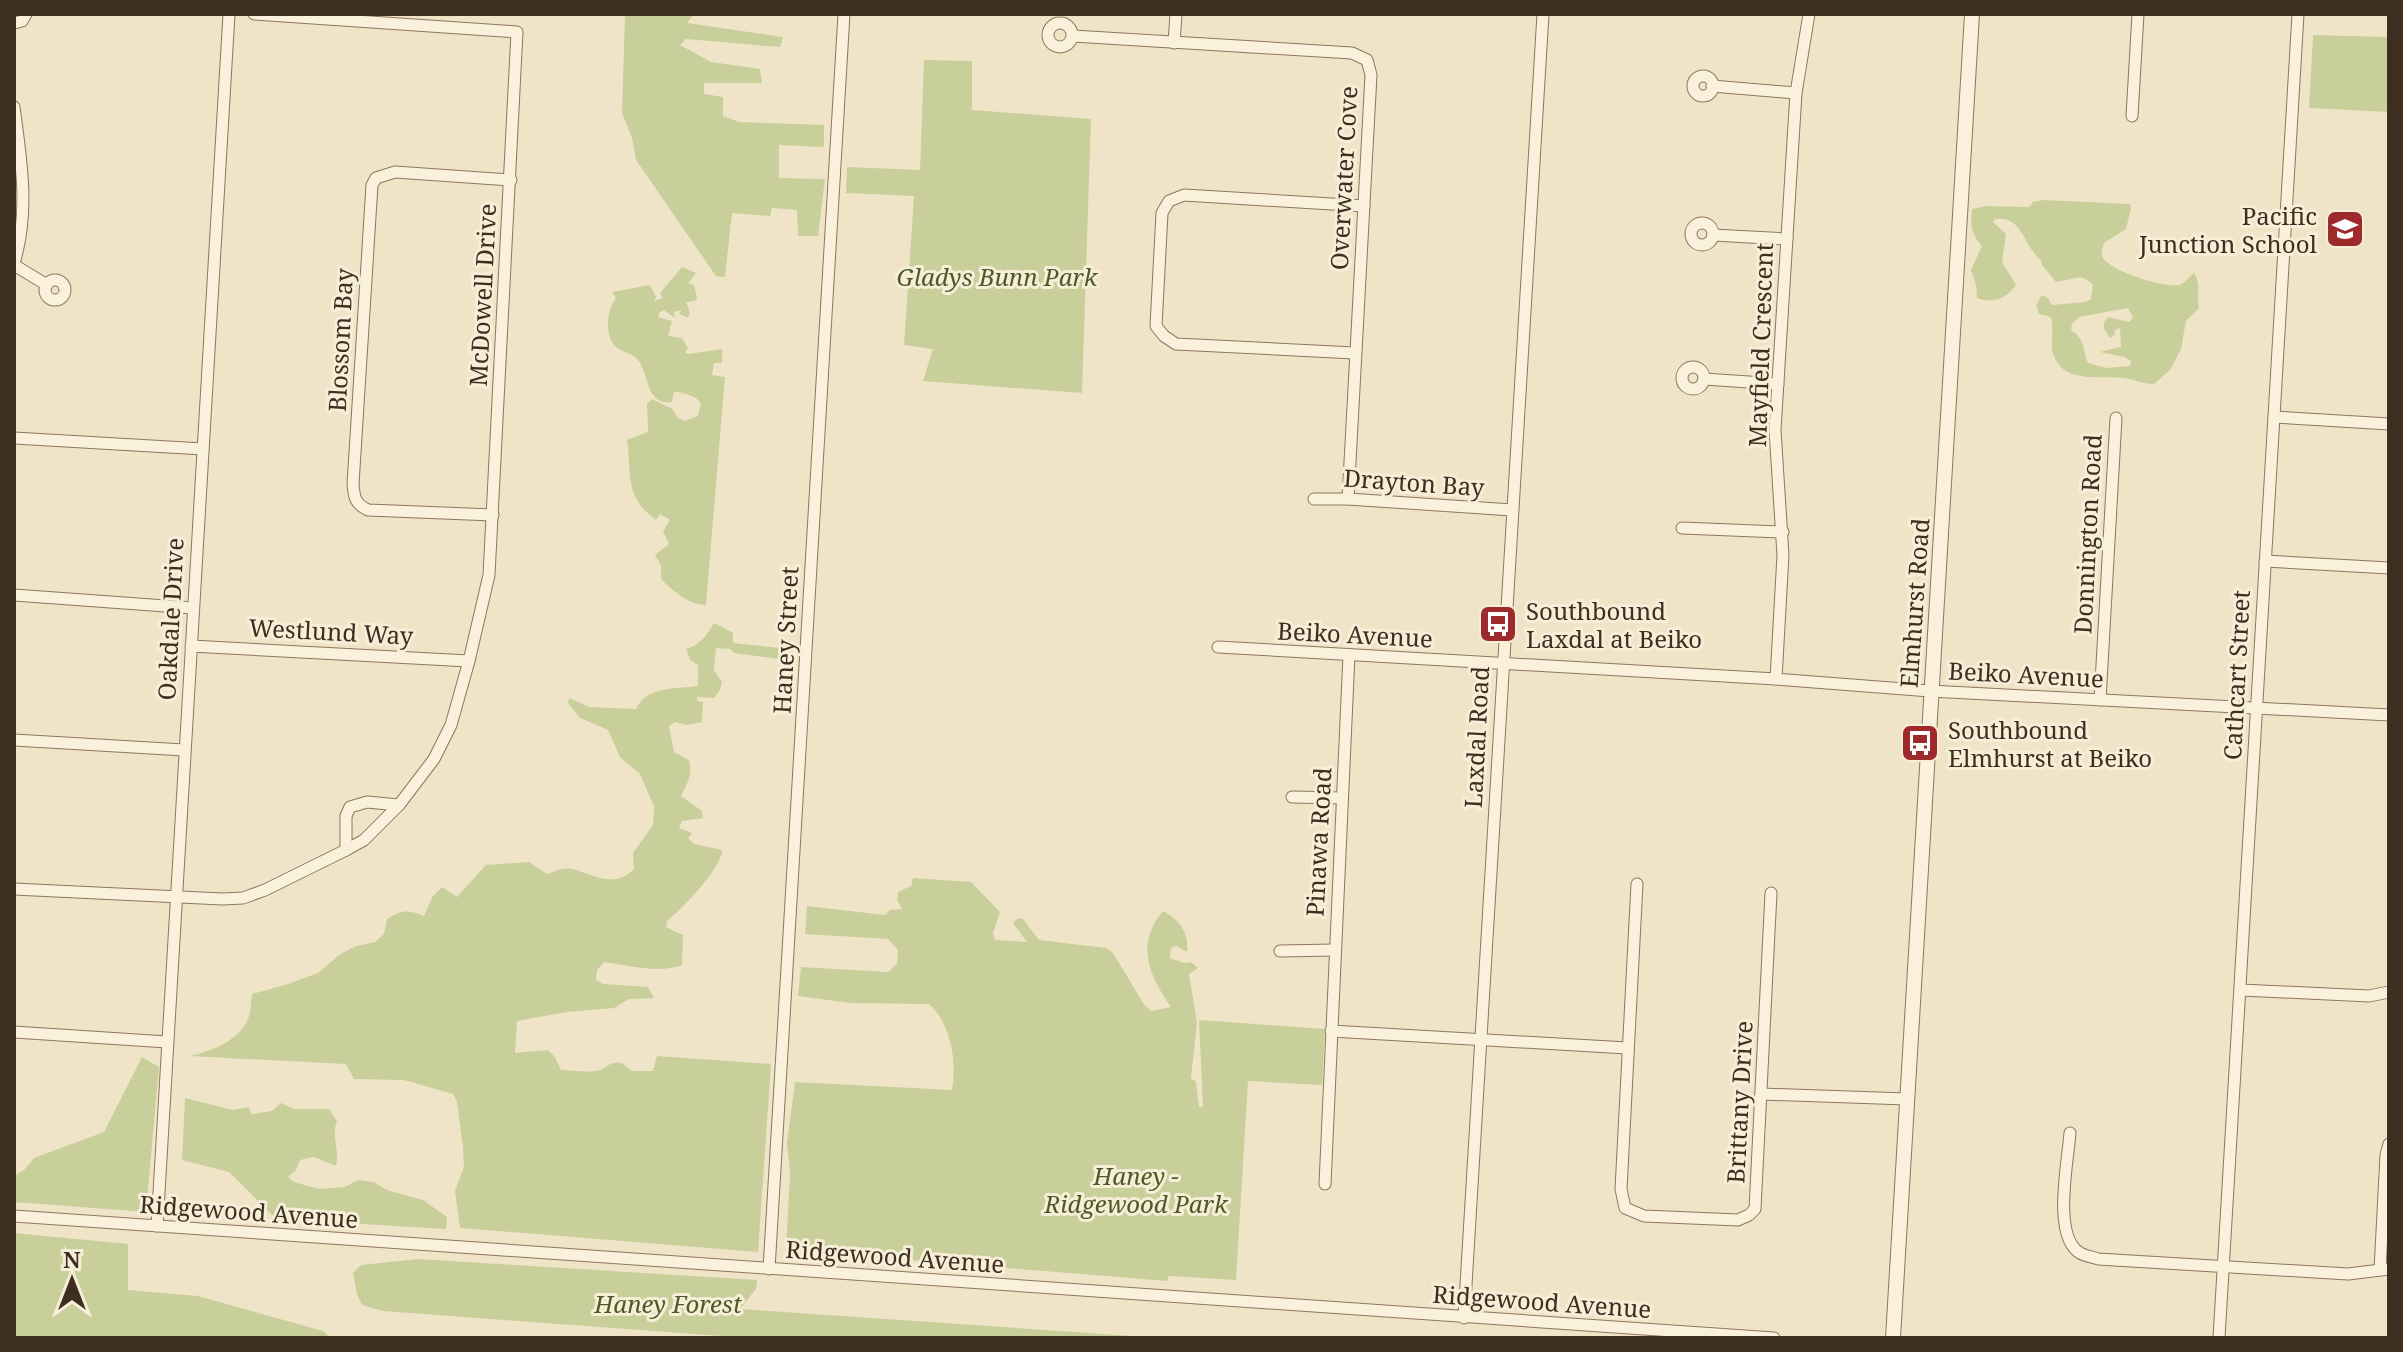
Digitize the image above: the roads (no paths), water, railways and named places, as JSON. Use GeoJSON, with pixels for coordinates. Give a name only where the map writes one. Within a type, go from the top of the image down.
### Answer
{"type":"FeatureCollection","features":[{"type":"Feature","properties":{"kind":"street"},"geometry":{"type":"LineString","coordinates":[[14,23],[22,21],[26,14]]}},
{"type":"Feature","properties":{"kind":"street","name":"Oakdale Drive"},"geometry":{"type":"LineString","coordinates":[[157,1226],[229,14]]}},
{"type":"Feature","properties":{"kind":"street","name":"McDowell Drive"},"geometry":{"type":"LineString","coordinates":[[14,889],[175,898],[243,898],[346,850],[364,840],[399,805],[444,741],[469,661],[489,575],[517,32],[254,14]]}},
{"type":"Feature","properties":{"kind":"street","name":"Haney Street"},"geometry":{"type":"LineString","coordinates":[[769,1269],[844,14]]}},
{"type":"Feature","properties":{"kind":"street"},"geometry":{"type":"LineString","coordinates":[[1174,43],[1176,14]]}},
{"type":"Feature","properties":{"kind":"street","name":"Laxdal Road"},"geometry":{"type":"LineString","coordinates":[[1464,1318],[1543,14]]}},
{"type":"Feature","properties":{"kind":"street","name":"Mayfield Crescent"},"geometry":{"type":"LineString","coordinates":[[1776,679],[1783,532],[1775,430],[1796,93],[1809,14]]}},
{"type":"Feature","properties":{"kind":"street","name":"Elmhurst Road"},"geometry":{"type":"LineString","coordinates":[[1893,1338],[1972,14]]}},
{"type":"Feature","properties":{"kind":"street"},"geometry":{"type":"LineString","coordinates":[[2132,116],[2138,14]]}},
{"type":"Feature","properties":{"kind":"street","name":"Cathcart Street"},"geometry":{"type":"LineString","coordinates":[[2219,1338],[2298,14]]}},
{"type":"Feature","properties":{"kind":"street","name":"Overwater Cove"},"geometry":{"type":"LineString","coordinates":[[1073,36],[1352,53],[1367,60],[1371,75],[1348,499]]}},
{"type":"Feature","properties":{"kind":"street"},"geometry":{"type":"LineString","coordinates":[[1712,86],[1796,93]]}},
{"type":"Feature","properties":{"kind":"street"},"geometry":{"type":"LineString","coordinates":[[14,107],[24,191],[22,239],[14,264],[47,285]]}},
{"type":"Feature","properties":{"kind":"street","name":"Blossom Bay"},"geometry":{"type":"LineString","coordinates":[[493,515],[368,510],[359,506],[354,498],[354,468],[372,185],[376,178],[395,172],[511,180]]}},
{"type":"Feature","properties":{"kind":"street"},"geometry":{"type":"LineString","coordinates":[[1354,353],[1176,344],[1164,336],[1156,326],[1162,213],[1169,201],[1184,195],[1364,206]]}},
{"type":"Feature","properties":{"kind":"street"},"geometry":{"type":"LineString","coordinates":[[1713,235],[1787,239]]}},
{"type":"Feature","properties":{"kind":"street"},"geometry":{"type":"LineString","coordinates":[[1704,379],[1778,384]]}},
{"type":"Feature","properties":{"kind":"street"},"geometry":{"type":"LineString","coordinates":[[2274,417],[2389,424]]}},
{"type":"Feature","properties":{"kind":"street","name":"Donnington Road"},"geometry":{"type":"LineString","coordinates":[[2100,700],[2116,418]]}},
{"type":"Feature","properties":{"kind":"street"},"geometry":{"type":"LineString","coordinates":[[14,438],[203,449]]}},
{"type":"Feature","properties":{"kind":"street","name":"Drayton Bay"},"geometry":{"type":"LineString","coordinates":[[1314,499],[1512,510]]}},
{"type":"Feature","properties":{"kind":"street"},"geometry":{"type":"LineString","coordinates":[[1682,528],[1783,532]]}},
{"type":"Feature","properties":{"kind":"street"},"geometry":{"type":"LineString","coordinates":[[2265,561],[2389,568]]}},
{"type":"Feature","properties":{"kind":"street"},"geometry":{"type":"LineString","coordinates":[[14,595],[193,608]]}},
{"type":"Feature","properties":{"kind":"street","name":"Westlund Way"},"geometry":{"type":"LineString","coordinates":[[191,646],[469,661]]}},
{"type":"Feature","properties":{"kind":"street","name":"Beiko Avenue"},"geometry":{"type":"LineString","coordinates":[[1218,647],[1776,679],[1930,691],[2389,715]]}},
{"type":"Feature","properties":{"kind":"street","name":"Pinawa Road"},"geometry":{"type":"LineString","coordinates":[[1325,1184],[1349,655]]}},
{"type":"Feature","properties":{"kind":"street"},"geometry":{"type":"LineString","coordinates":[[14,740],[184,750]]}},
{"type":"Feature","properties":{"kind":"street"},"geometry":{"type":"LineString","coordinates":[[1292,797],[1342,798]]}},
{"type":"Feature","properties":{"kind":"street"},"geometry":{"type":"LineString","coordinates":[[346,850],[346,816],[350,807],[367,802],[399,805]]}},
{"type":"Feature","properties":{"kind":"street","name":"Brittany Drive"},"geometry":{"type":"LineString","coordinates":[[1637,884],[1621,1189],[1625,1208],[1644,1216],[1723,1221],[1738,1220],[1755,1209],[1771,893]]}},
{"type":"Feature","properties":{"kind":"street"},"geometry":{"type":"LineString","coordinates":[[1280,951],[1334,950]]}},
{"type":"Feature","properties":{"kind":"street"},"geometry":{"type":"LineString","coordinates":[[2241,990],[2369,996],[2389,992]]}},
{"type":"Feature","properties":{"kind":"street"},"geometry":{"type":"LineString","coordinates":[[1331,1031],[1627,1048]]}},
{"type":"Feature","properties":{"kind":"street"},"geometry":{"type":"LineString","coordinates":[[14,1032],[167,1042]]}},
{"type":"Feature","properties":{"kind":"street"},"geometry":{"type":"LineString","coordinates":[[1761,1094],[1907,1099]]}},
{"type":"Feature","properties":{"kind":"street"},"geometry":{"type":"LineString","coordinates":[[2070,1133],[2063,1219],[2066,1238],[2079,1253],[2098,1259],[2348,1274],[2385,1270],[2386,1155],[2389,1144]]}},
{"type":"Feature","properties":{"kind":"street","name":"Ridgewood Avenue"},"geometry":{"type":"LineString","coordinates":[[14,1216],[1774,1338]]}},
{"type":"Feature","properties":{"kind":"place","name":"Pacific Junction School"},"geometry":{"type":"Point","coordinates":[2345,229]}},
{"type":"Feature","properties":{"kind":"place","name":"Southbound Laxdal at Beiko"},"geometry":{"type":"Point","coordinates":[1498,624]}},
{"type":"Feature","properties":{"kind":"place","name":"Southbound Elmhurst at Beiko"},"geometry":{"type":"Point","coordinates":[1920,743]}},
{"type":"Feature","properties":{"kind":"park label","name":"Gladys Bunn Park"},"geometry":{"type":"Point","coordinates":[997,276]}},
{"type":"Feature","properties":{"kind":"park label","name":"Haney - Ridgewood Park"},"geometry":{"type":"Point","coordinates":[1136,1189]}},
{"type":"Feature","properties":{"kind":"park label","name":"Haney Forest"},"geometry":{"type":"Point","coordinates":[668,1303]}}]}
